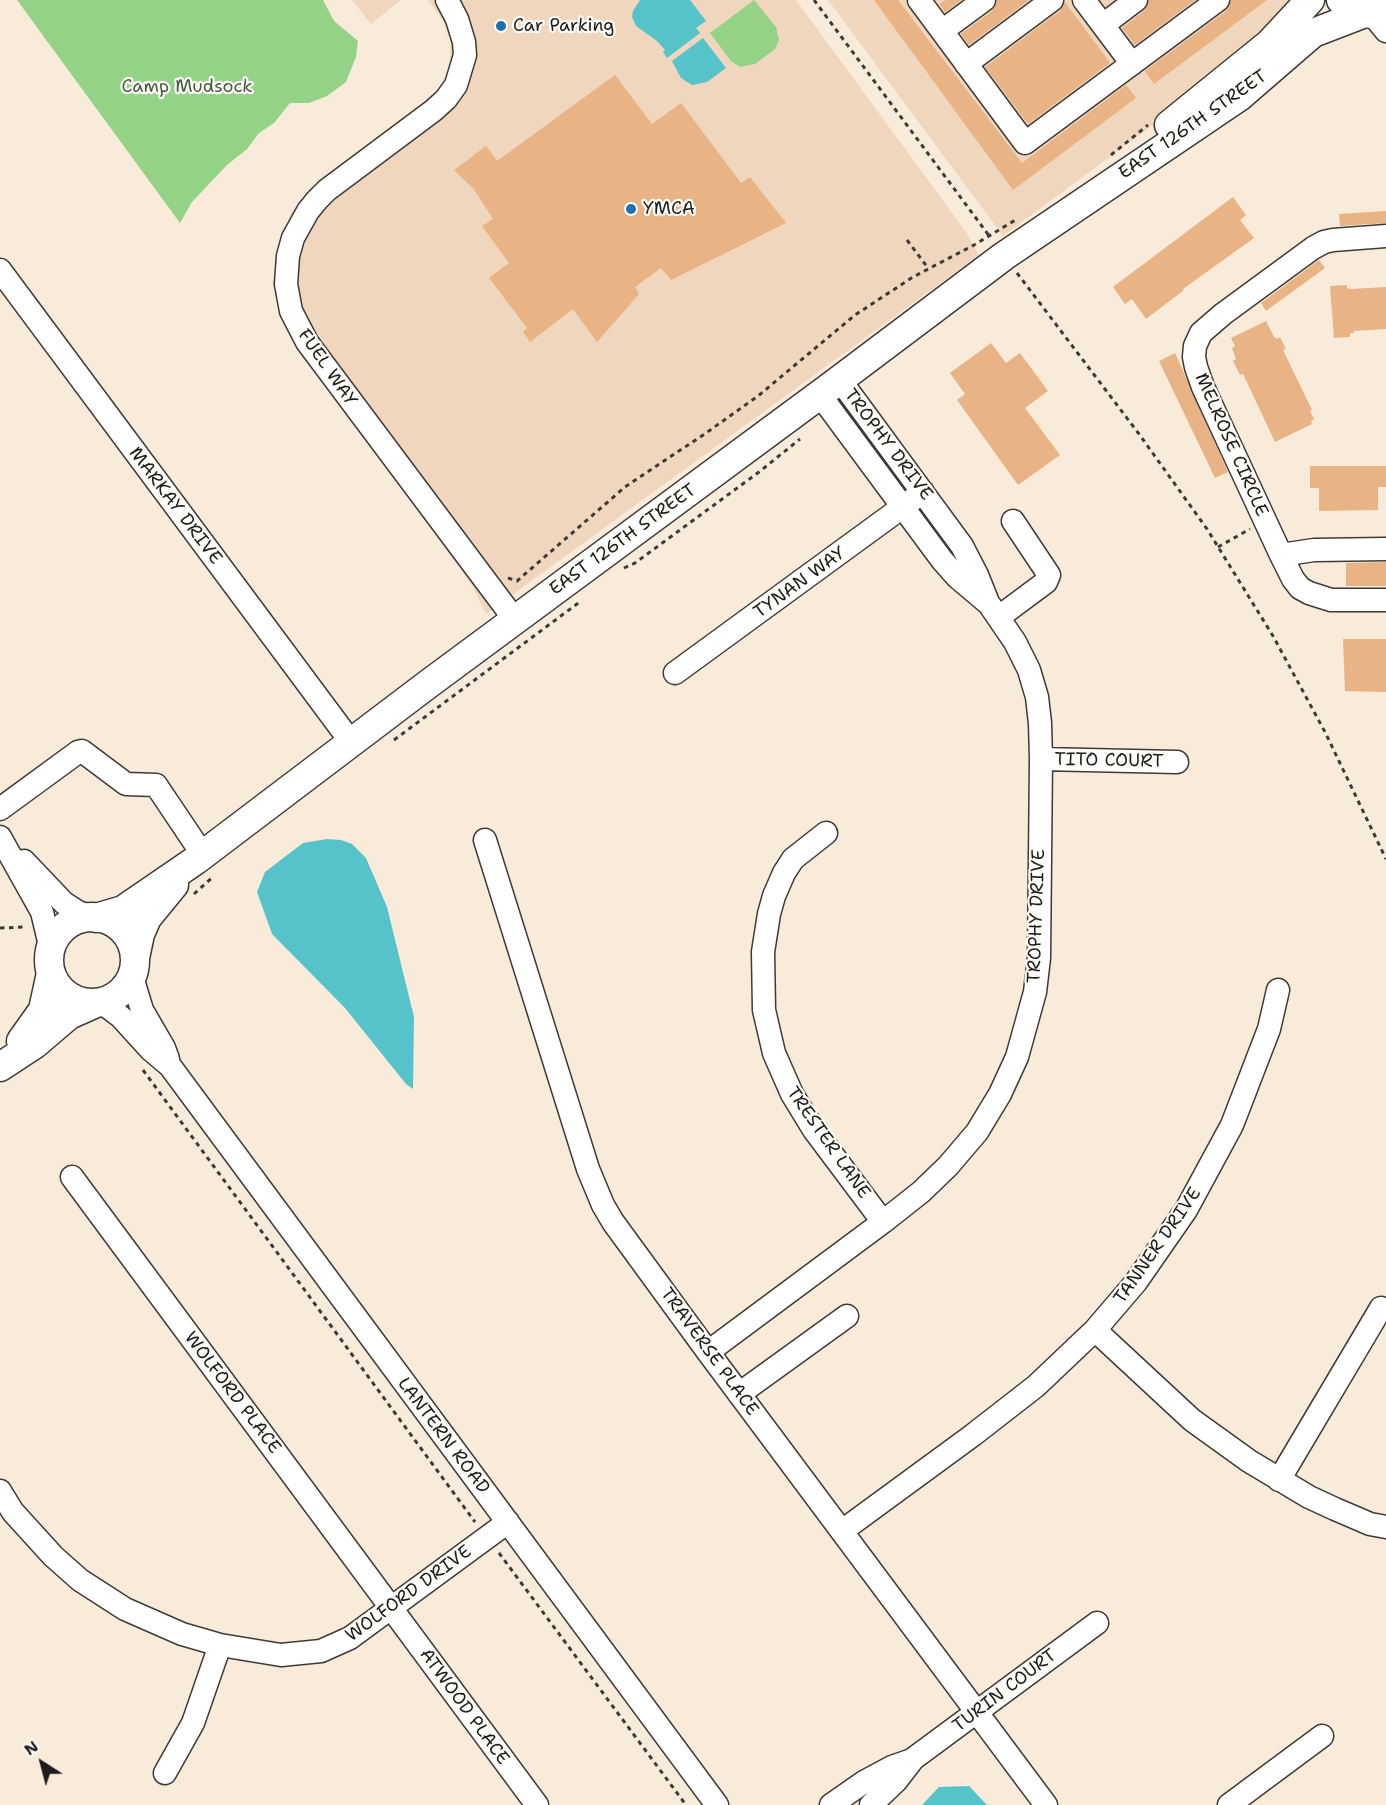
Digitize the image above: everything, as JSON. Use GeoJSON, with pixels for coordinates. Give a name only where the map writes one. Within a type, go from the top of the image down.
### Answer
{"type":"FeatureCollection","features":[{"type":"Feature","properties":{"kind":"main road","name":"EAST 126TH STREET"},"geometry":{"type":"LineString","coordinates":[[134,967],[140,934],[147,918],[166,893],[207,862],[351,742],[1052,222],[1255,56],[1310,0]]}},
{"type":"Feature","properties":{"kind":"main road","name":"EAST 126TH STREET"},"geometry":{"type":"LineString","coordinates":[[1052,222],[1239,97],[1313,33],[1370,14]]}},
{"type":"Feature","properties":{"kind":"main road","name":"EAST 126TH STREET"},"geometry":{"type":"LineString","coordinates":[[93,918],[123,909],[207,862]]}},
{"type":"Feature","properties":{"kind":"main road"},"geometry":{"type":"LineString","coordinates":[[93,918],[112,923],[125,933],[133,945],[134,967],[128,985],[118,995],[69,1015],[35,1044],[0,1067],[43,1010],[53,942],[60,932],[69,925],[93,918]]}},
{"type":"Feature","properties":{"kind":"main road"},"geometry":{"type":"LineString","coordinates":[[50,964],[60,988],[70,996],[98,1003]]}},
{"type":"Feature","properties":{"kind":"street","name":"FUEL WAY"},"geometry":{"type":"LineString","coordinates":[[447,0],[457,19],[464,42],[463,62],[456,85],[434,110],[327,190],[317,200],[293,238],[288,256],[286,284],[291,311],[307,342],[515,621]]}},
{"type":"Feature","properties":{"kind":"street"},"geometry":{"type":"LineString","coordinates":[[919,0],[1025,143],[1218,0]]}},
{"type":"Feature","properties":{"kind":"street"},"geometry":{"type":"LineString","coordinates":[[942,32],[984,0]]}},
{"type":"Feature","properties":{"kind":"street"},"geometry":{"type":"LineString","coordinates":[[966,64],[1052,0]]}},
{"type":"Feature","properties":{"kind":"street"},"geometry":{"type":"LineString","coordinates":[[1084,0],[1132,64]]}},
{"type":"Feature","properties":{"kind":"street"},"geometry":{"type":"LineString","coordinates":[[1102,25],[1136,0]]}},
{"type":"Feature","properties":{"kind":"street","name":"MELROSE CIRCLE"},"geometry":{"type":"LineString","coordinates":[[1386,236],[1333,240],[1312,248],[1223,314],[1201,333],[1195,346],[1199,377],[1293,579],[1300,588],[1309,593],[1331,600],[1386,600]]}},
{"type":"Feature","properties":{"kind":"street","name":"MARKAY DRIVE"},"geometry":{"type":"LineString","coordinates":[[0,270],[351,742]]}},
{"type":"Feature","properties":{"kind":"street","name":"TROPHY DRIVE"},"geometry":{"type":"LineString","coordinates":[[708,1352],[921,1192],[964,1148],[990,1112],[1017,1057],[1035,992],[1039,958],[1041,759],[1040,723],[1033,682],[1022,654],[994,610],[962,546],[923,492],[830,388]]}},
{"type":"Feature","properties":{"kind":"street","name":"TROPHY DRIVE"},"geometry":{"type":"LineString","coordinates":[[830,388],[903,507],[942,560],[957,577],[994,610]]}},
{"type":"Feature","properties":{"kind":"street","name":"TYNAN WAY"},"geometry":{"type":"LineString","coordinates":[[675,673],[923,492]]}},
{"type":"Feature","properties":{"kind":"street"},"geometry":{"type":"LineString","coordinates":[[994,610],[1049,579],[1049,575],[1013,521]]}},
{"type":"Feature","properties":{"kind":"street"},"geometry":{"type":"LineString","coordinates":[[1281,555],[1314,550],[1386,549]]}},
{"type":"Feature","properties":{"kind":"street"},"geometry":{"type":"LineString","coordinates":[[0,809],[82,751],[126,784],[156,785],[207,862]]}},
{"type":"Feature","properties":{"kind":"street","name":"TITO COURT"},"geometry":{"type":"LineString","coordinates":[[1041,759],[1177,762]]}},
{"type":"Feature","properties":{"kind":"street","name":"TRESTER LANE"},"geometry":{"type":"LineString","coordinates":[[826,833],[793,860],[784,873],[774,896],[763,952],[764,1010],[774,1053],[792,1094],[814,1130],[883,1222]]}},
{"type":"Feature","properties":{"kind":"street"},"geometry":{"type":"LineString","coordinates":[[0,836],[64,903],[73,910],[93,918]]}},
{"type":"Feature","properties":{"kind":"street"},"geometry":{"type":"LineString","coordinates":[[0,836],[42,912],[49,941],[50,964]]}},
{"type":"Feature","properties":{"kind":"street","name":"TRAVERSE PLACE"},"geometry":{"type":"LineString","coordinates":[[485,840],[588,1169],[603,1205],[613,1222],[739,1394],[1046,1805]]}},
{"type":"Feature","properties":{"kind":"street","name":"LANTERN ROAD"},"geometry":{"type":"LineString","coordinates":[[134,967],[142,1010],[164,1047],[171,1066]]}},
{"type":"Feature","properties":{"kind":"street","name":"TANNER DRIVE"},"geometry":{"type":"LineString","coordinates":[[842,1531],[1006,1411],[1043,1380],[1095,1330],[1150,1264],[1186,1210],[1216,1158],[1244,1096],[1269,1029],[1278,990]]}},
{"type":"Feature","properties":{"kind":"street","name":"LANTERN ROAD"},"geometry":{"type":"LineString","coordinates":[[98,1003],[126,1022],[151,1050],[171,1066],[717,1805]]}},
{"type":"Feature","properties":{"kind":"street","name":"WOLFORD PLACE"},"geometry":{"type":"LineString","coordinates":[[72,1177],[392,1609]]}},
{"type":"Feature","properties":{"kind":"street"},"geometry":{"type":"LineString","coordinates":[[1279,1479],[1381,1308]]}},
{"type":"Feature","properties":{"kind":"street"},"geometry":{"type":"LineString","coordinates":[[739,1394],[847,1316]]}},
{"type":"Feature","properties":{"kind":"street"},"geometry":{"type":"LineString","coordinates":[[1095,1330],[1192,1420],[1220,1441],[1279,1479],[1335,1509],[1370,1524],[1386,1527]]}},
{"type":"Feature","properties":{"kind":"street","name":"WOLFORD DRIVE"},"geometry":{"type":"LineString","coordinates":[[0,1491],[7,1516],[80,1580],[109,1600],[161,1627],[220,1645],[280,1655],[321,1651],[350,1638],[508,1522]]}},
{"type":"Feature","properties":{"kind":"street","name":"ATWOOD PLACE"},"geometry":{"type":"LineString","coordinates":[[392,1609],[537,1805]]}},
{"type":"Feature","properties":{"kind":"street","name":"TURIN COURT"},"geometry":{"type":"LineString","coordinates":[[831,1805],[878,1775],[913,1759],[1097,1623]]}},
{"type":"Feature","properties":{"kind":"street"},"geometry":{"type":"LineString","coordinates":[[165,1773],[196,1716],[220,1645]]}},
{"type":"Feature","properties":{"kind":"street"},"geometry":{"type":"LineString","coordinates":[[1229,1805],[1322,1736]]}},
{"type":"Feature","properties":{"kind":"street","name":"TURIN COURT"},"geometry":{"type":"LineString","coordinates":[[871,1805],[896,1781],[913,1759]]}},
{"type":"Feature","properties":{"kind":"path"},"geometry":{"type":"LineString","coordinates":[[814,0],[993,242]]}},
{"type":"Feature","properties":{"kind":"path"},"geometry":{"type":"LineString","coordinates":[[1103,162],[1149,124]]}},
{"type":"Feature","properties":{"kind":"path"},"geometry":{"type":"LineString","coordinates":[[502,573],[511,580],[517,581],[625,487],[706,434],[758,396],[855,315],[928,268],[1023,215]]}},
{"type":"Feature","properties":{"kind":"path"},"geometry":{"type":"LineString","coordinates":[[907,240],[928,268]]}},
{"type":"Feature","properties":{"kind":"path"},"geometry":{"type":"LineString","coordinates":[[1015,271],[1139,434],[1218,547],[1273,636],[1325,732],[1386,859]]}},
{"type":"Feature","properties":{"kind":"path"},"geometry":{"type":"LineString","coordinates":[[621,569],[635,563],[807,434]]}},
{"type":"Feature","properties":{"kind":"path"},"geometry":{"type":"LineString","coordinates":[[1218,547],[1266,521]]}},
{"type":"Feature","properties":{"kind":"path"},"geometry":{"type":"LineString","coordinates":[[388,745],[586,597]]}},
{"type":"Feature","properties":{"kind":"path"},"geometry":{"type":"LineString","coordinates":[[194,894],[207,862]]}},
{"type":"Feature","properties":{"kind":"path"},"geometry":{"type":"LineString","coordinates":[[0,928],[28,927]]}},
{"type":"Feature","properties":{"kind":"path"},"geometry":{"type":"LineString","coordinates":[[142,1069],[686,1805]]}},
{"type":"Feature","properties":{"kind":"shaded area"},"geometry":{"type":"Polygon","coordinates":[[[352,0],[401,0],[371,24],[352,0]]]}},
{"type":"Feature","properties":{"kind":"shaded area"},"geometry":{"type":"Polygon","coordinates":[[[428,0],[796,0],[966,232],[979,255],[486,614],[473,587],[291,334],[273,282],[282,239],[292,211],[319,182],[427,102],[440,88],[449,68],[451,42],[442,19],[428,0]]]}},
{"type":"Feature","properties":{"kind":"shaded area"},"geometry":{"type":"Polygon","coordinates":[[[828,0],[1321,0],[1003,236],[828,0]]]}},
{"type":"Feature","properties":{"kind":"green space","name":"Camp Mudsock"},"geometry":{"type":"Polygon","coordinates":[[[17,0],[323,0],[334,21],[358,41],[356,57],[346,82],[327,96],[309,103],[290,103],[274,123],[259,133],[247,149],[227,165],[192,202],[180,223],[17,0]]]}},
{"type":"Feature","properties":{"kind":"green space"},"geometry":{"type":"Polygon","coordinates":[[[754,0],[776,27],[779,40],[775,49],[755,64],[740,67],[731,61],[710,33],[754,0]]]}},
{"type":"Feature","properties":{"kind":"water"},"geometry":{"type":"Polygon","coordinates":[[[640,0],[690,0],[706,21],[696,28],[700,33],[667,58],[663,52],[665,50],[657,41],[636,26],[632,17],[640,0]]]}},
{"type":"Feature","properties":{"kind":"water"},"geometry":{"type":"Polygon","coordinates":[[[703,38],[726,68],[707,82],[692,85],[681,78],[672,61],[703,38]]]}},
{"type":"Feature","properties":{"kind":"water"},"geometry":{"type":"Polygon","coordinates":[[[327,839],[352,844],[366,858],[387,907],[414,1017],[413,1089],[406,1084],[345,1008],[272,934],[257,892],[265,872],[303,843],[327,839]]]}},
{"type":"Feature","properties":{"kind":"water"},"geometry":{"type":"Polygon","coordinates":[[[969,1786],[987,1805],[922,1805],[939,1787],[969,1786]]]}},
{"type":"Feature","properties":{"kind":"building"},"geometry":{"type":"Polygon","coordinates":[[[874,0],[898,0],[1022,163],[1126,85],[1136,98],[1013,190],[874,0]]]}},
{"type":"Feature","properties":{"kind":"building"},"geometry":{"type":"Polygon","coordinates":[[[945,0],[961,0],[945,12],[939,4],[945,0]]]}},
{"type":"Feature","properties":{"kind":"building"},"geometry":{"type":"Polygon","coordinates":[[[997,0],[1029,0],[969,45],[961,34],[992,11],[997,0]]]}},
{"type":"Feature","properties":{"kind":"building"},"geometry":{"type":"Polygon","coordinates":[[[1149,0],[1195,0],[1135,45],[1122,28],[1145,10],[1149,0]]]}},
{"type":"Feature","properties":{"kind":"building"},"geometry":{"type":"Polygon","coordinates":[[[1231,0],[1267,0],[1154,84],[1145,71],[1226,11],[1231,0]]]}},
{"type":"Feature","properties":{"kind":"building"},"geometry":{"type":"Polygon","coordinates":[[[1065,2],[1110,63],[1028,124],[985,67],[1060,11],[1065,2]]]}},
{"type":"Feature","properties":{"kind":"building","name":"YMCA"},"geometry":{"type":"Polygon","coordinates":[[[615,75],[652,124],[681,103],[741,183],[750,177],[786,223],[671,280],[661,268],[635,287],[639,294],[597,342],[573,309],[530,342],[523,332],[527,328],[489,278],[509,263],[482,226],[493,219],[473,188],[454,170],[486,146],[497,161],[615,75]]]}},
{"type":"Feature","properties":{"kind":"building"},"geometry":{"type":"Polygon","coordinates":[[[1233,197],[1246,215],[1240,220],[1254,238],[1183,289],[1146,319],[1132,299],[1125,304],[1113,287],[1233,197]]]}},
{"type":"Feature","properties":{"kind":"building"},"geometry":{"type":"Polygon","coordinates":[[[1386,211],[1386,223],[1340,226],[1339,214],[1386,211]]]}},
{"type":"Feature","properties":{"kind":"building"},"geometry":{"type":"Polygon","coordinates":[[[1319,260],[1325,268],[1266,311],[1261,303],[1319,260]]]}},
{"type":"Feature","properties":{"kind":"building"},"geometry":{"type":"Polygon","coordinates":[[[1347,285],[1347,288],[1351,289],[1386,287],[1386,329],[1354,331],[1350,333],[1350,337],[1334,338],[1330,286],[1347,285]]]}},
{"type":"Feature","properties":{"kind":"building"},"geometry":{"type":"Polygon","coordinates":[[[1266,321],[1274,337],[1277,339],[1280,337],[1286,349],[1283,350],[1312,410],[1310,411],[1314,419],[1311,421],[1312,424],[1275,442],[1243,374],[1240,375],[1233,361],[1236,359],[1232,348],[1235,346],[1231,338],[1266,321]]]}},
{"type":"Feature","properties":{"kind":"building"},"geometry":{"type":"Polygon","coordinates":[[[991,343],[1006,363],[1020,353],[1048,391],[1025,408],[1060,455],[1018,485],[957,400],[965,394],[950,373],[991,343]]]}},
{"type":"Feature","properties":{"kind":"building"},"geometry":{"type":"Polygon","coordinates":[[[1175,353],[1228,472],[1215,478],[1159,361],[1175,353]]]}},
{"type":"Feature","properties":{"kind":"building"},"geometry":{"type":"Polygon","coordinates":[[[1310,466],[1386,466],[1386,487],[1378,487],[1378,510],[1319,511],[1319,488],[1310,488],[1310,466]]]}},
{"type":"Feature","properties":{"kind":"building"},"geometry":{"type":"Polygon","coordinates":[[[1386,562],[1386,586],[1346,586],[1346,563],[1386,562]]]}},
{"type":"Feature","properties":{"kind":"building"},"geometry":{"type":"Polygon","coordinates":[[[1343,639],[1386,639],[1386,692],[1345,691],[1343,639]]]}},
{"type":"Feature","properties":{"kind":"place","name":"Car Parking"},"geometry":{"type":"Point","coordinates":[501,26]}},
{"type":"Feature","properties":{"kind":"place","name":"YMCA"},"geometry":{"type":"Point","coordinates":[631,209]}}]}
